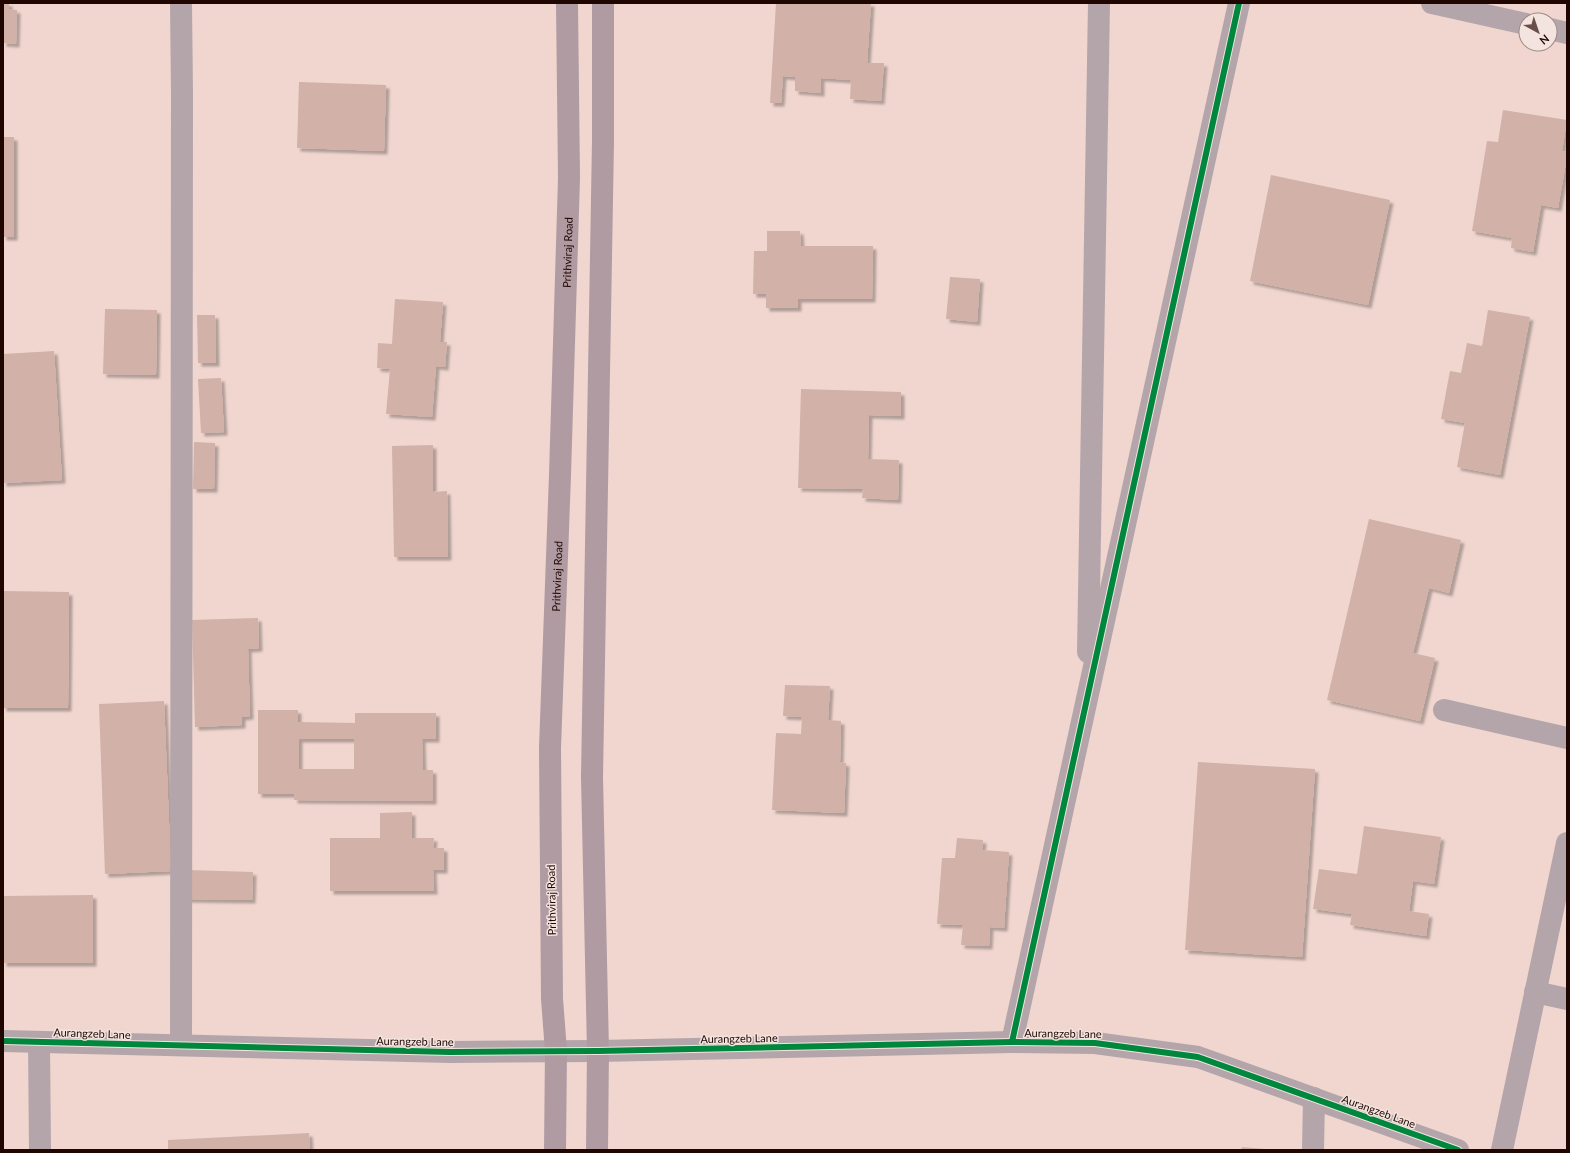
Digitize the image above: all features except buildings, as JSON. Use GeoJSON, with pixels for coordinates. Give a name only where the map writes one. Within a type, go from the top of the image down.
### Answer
{"type":"FeatureCollection","features":[{"type":"Feature","properties":{"kind":"main road","name":"Prithviraj Road"},"geometry":{"type":"LineString","coordinates":[[555,1150],[556,1051],[552,999],[550,748],[569,178],[567,3]]}},
{"type":"Feature","properties":{"kind":"main road"},"geometry":{"type":"LineString","coordinates":[[597,1150],[598,1051],[592,777],[603,141],[603,3]]}},
{"type":"Feature","properties":{"kind":"street"},"geometry":{"type":"LineString","coordinates":[[181,3],[181,1045]]}},
{"type":"Feature","properties":{"kind":"street"},"geometry":{"type":"LineString","coordinates":[[1087,701],[1099,3]]}},
{"type":"Feature","properties":{"kind":"street"},"geometry":{"type":"LineString","coordinates":[[1012,1042],[1239,3]]}},
{"type":"Feature","properties":{"kind":"street"},"geometry":{"type":"LineString","coordinates":[[1432,3],[1518,22]]}},
{"type":"Feature","properties":{"kind":"street"},"geometry":{"type":"LineString","coordinates":[[1444,710],[1567,738]]}},
{"type":"Feature","properties":{"kind":"street"},"geometry":{"type":"LineString","coordinates":[[1502,1150],[1567,843]]}},
{"type":"Feature","properties":{"kind":"street"},"geometry":{"type":"LineString","coordinates":[[1535,992],[1567,999]]}},
{"type":"Feature","properties":{"kind":"street","name":"Aurangzeb Lane"},"geometry":{"type":"LineString","coordinates":[[3,1041],[450,1052],[598,1051],[1012,1042],[1095,1043],[1198,1057],[1458,1150]]}},
{"type":"Feature","properties":{"kind":"street"},"geometry":{"type":"LineString","coordinates":[[39,1042],[40,1150]]}},
{"type":"Feature","properties":{"kind":"street"},"geometry":{"type":"LineString","coordinates":[[1313,1150],[1314,1098]]}},
{"type":"Feature","properties":{"kind":"cycle path"},"geometry":{"type":"LineString","coordinates":[[1012,1042],[1239,3]]}},
{"type":"Feature","properties":{"kind":"cycle path"},"geometry":{"type":"LineString","coordinates":[[3,1041],[450,1052],[598,1051],[1012,1042],[1095,1043],[1198,1057],[1458,1150]]}}]}
